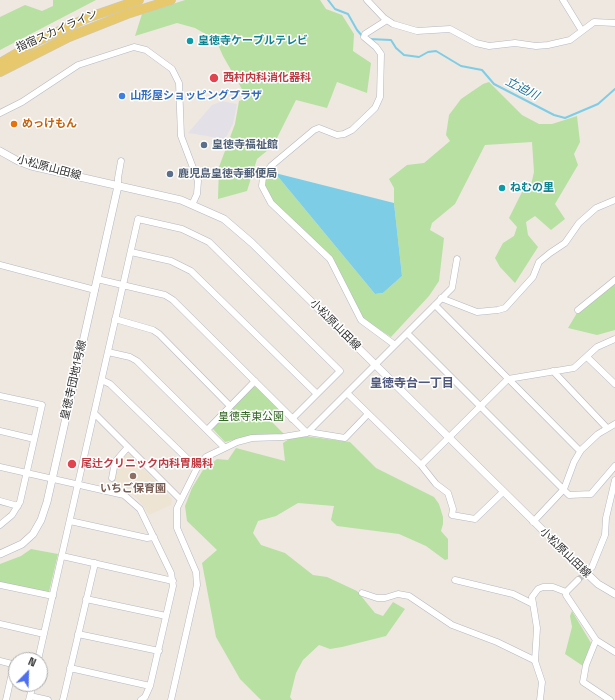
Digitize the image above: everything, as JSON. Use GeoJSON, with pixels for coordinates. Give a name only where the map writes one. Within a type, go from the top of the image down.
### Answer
{"type":"FeatureCollection","features":[{"type":"Feature","properties":{"kind":"main road","name":"指宿スカイライン"},"geometry":{"type":"LineString","coordinates":[[0,63],[38,41],[87,18],[139,0]]}},
{"type":"Feature","properties":{"kind":"main road","name":"指宿スカイライン"},"geometry":{"type":"LineString","coordinates":[[0,72],[69,37],[127,14],[171,0]]}},
{"type":"Feature","properties":{"kind":"street"},"geometry":{"type":"LineString","coordinates":[[367,0],[386,20],[409,30],[450,29],[476,43],[489,46],[515,43],[536,46],[548,45],[570,40],[594,22],[615,23]]}},
{"type":"Feature","properties":{"kind":"street"},"geometry":{"type":"LineString","coordinates":[[562,0],[582,31]]}},
{"type":"Feature","properties":{"kind":"street"},"geometry":{"type":"LineString","coordinates":[[386,20],[364,37],[376,47],[381,54],[380,97],[375,108],[352,130],[344,134],[337,135],[319,128],[314,130],[271,166],[263,178],[262,186],[271,202],[330,260],[361,320],[395,345]]}},
{"type":"Feature","properties":{"kind":"street"},"geometry":{"type":"LineString","coordinates":[[0,113],[22,102],[78,66],[134,47],[146,50],[172,70],[179,83],[181,136],[198,181],[197,194],[192,205]]}},
{"type":"Feature","properties":{"kind":"street","name":"小松原山田線"},"geometry":{"type":"LineString","coordinates":[[0,151],[31,166],[181,200],[224,219],[234,227],[533,522],[598,584],[615,594]]}},
{"type":"Feature","properties":{"kind":"street"},"geometry":{"type":"LineString","coordinates":[[118,186],[121,160]]}},
{"type":"Feature","properties":{"kind":"street","name":"皇徳寺団地1号線"},"geometry":{"type":"LineString","coordinates":[[0,554],[22,544],[33,534],[43,514],[118,186]]}},
{"type":"Feature","properties":{"kind":"street"},"geometry":{"type":"LineString","coordinates":[[442,298],[477,312],[505,308],[533,277],[539,262],[565,243],[579,223],[596,208],[615,200]]}},
{"type":"Feature","properties":{"kind":"street"},"geometry":{"type":"LineString","coordinates":[[40,652],[138,219],[182,229],[209,242],[340,371],[292,419]]}},
{"type":"Feature","properties":{"kind":"street"},"geometry":{"type":"LineString","coordinates":[[131,252],[171,260],[191,271],[317,394]]}},
{"type":"Feature","properties":{"kind":"street"},"geometry":{"type":"LineString","coordinates":[[308,432],[452,288],[457,259]]}},
{"type":"Feature","properties":{"kind":"street"},"geometry":{"type":"LineString","coordinates":[[0,265],[95,290]]}},
{"type":"Feature","properties":{"kind":"street"},"geometry":{"type":"LineString","coordinates":[[97,279],[165,295],[174,300],[292,419],[308,432]]}},
{"type":"Feature","properties":{"kind":"street"},"geometry":{"type":"LineString","coordinates":[[578,310],[615,280]]}},
{"type":"Feature","properties":{"kind":"street"},"geometry":{"type":"LineString","coordinates":[[435,305],[580,451]]}},
{"type":"Feature","properties":{"kind":"street"},"geometry":{"type":"LineString","coordinates":[[115,319],[153,330],[159,334],[230,406]]}},
{"type":"Feature","properties":{"kind":"street"},"geometry":{"type":"LineString","coordinates":[[407,333],[569,495],[591,494],[615,466]]}},
{"type":"Feature","properties":{"kind":"street"},"geometry":{"type":"LineString","coordinates":[[421,465],[508,379],[574,368],[597,347],[615,339]]}},
{"type":"Feature","properties":{"kind":"street"},"geometry":{"type":"LineString","coordinates":[[108,352],[130,357],[137,361],[224,447]]}},
{"type":"Feature","properties":{"kind":"street"},"geometry":{"type":"LineString","coordinates":[[586,357],[615,384]]}},
{"type":"Feature","properties":{"kind":"street"},"geometry":{"type":"LineString","coordinates":[[552,372],[608,428]]}},
{"type":"Feature","properties":{"kind":"street"},"geometry":{"type":"LineString","coordinates":[[102,380],[110,384],[198,468]]}},
{"type":"Feature","properties":{"kind":"street"},"geometry":{"type":"LineString","coordinates":[[207,430],[255,381]]}},
{"type":"Feature","properties":{"kind":"street"},"geometry":{"type":"LineString","coordinates":[[347,393],[421,465],[436,484],[448,493],[453,509],[452,515],[475,519],[503,492]]}},
{"type":"Feature","properties":{"kind":"street"},"geometry":{"type":"LineString","coordinates":[[0,396],[42,405],[18,506],[12,515],[0,525]]}},
{"type":"Feature","properties":{"kind":"street"},"geometry":{"type":"LineString","coordinates":[[94,413],[180,499]]}},
{"type":"Feature","properties":{"kind":"street"},"geometry":{"type":"LineString","coordinates":[[171,700],[197,585],[196,572],[177,528],[176,516],[180,499],[198,468],[206,457],[224,447],[245,440],[284,437],[308,432],[345,438],[368,414]]}},
{"type":"Feature","properties":{"kind":"street"},"geometry":{"type":"LineString","coordinates":[[533,522],[564,489],[574,462],[580,451],[595,437],[615,424]]}},
{"type":"Feature","properties":{"kind":"street"},"geometry":{"type":"LineString","coordinates":[[0,431],[34,439]]}},
{"type":"Feature","properties":{"kind":"street"},"geometry":{"type":"LineString","coordinates":[[112,478],[115,462],[128,447]]}},
{"type":"Feature","properties":{"kind":"street"},"geometry":{"type":"LineString","coordinates":[[0,467],[124,495],[140,509],[173,581],[159,651],[150,686],[145,697],[141,700]]}},
{"type":"Feature","properties":{"kind":"street"},"geometry":{"type":"LineString","coordinates":[[592,566],[605,535],[606,518],[615,480]]}},
{"type":"Feature","properties":{"kind":"street"},"geometry":{"type":"LineString","coordinates":[[0,501],[18,506]]}},
{"type":"Feature","properties":{"kind":"street"},"geometry":{"type":"LineString","coordinates":[[70,521],[147,538],[154,537]]}},
{"type":"Feature","properties":{"kind":"street"},"geometry":{"type":"LineString","coordinates":[[62,556],[173,581]]}},
{"type":"Feature","properties":{"kind":"street"},"geometry":{"type":"LineString","coordinates":[[63,700],[95,563]]}},
{"type":"Feature","properties":{"kind":"street"},"geometry":{"type":"LineString","coordinates":[[455,580],[513,594],[533,604]]}},
{"type":"Feature","properties":{"kind":"street"},"geometry":{"type":"LineString","coordinates":[[566,592],[578,580]]}},
{"type":"Feature","properties":{"kind":"street"},"geometry":{"type":"LineString","coordinates":[[0,585],[53,596]]}},
{"type":"Feature","properties":{"kind":"street"},"geometry":{"type":"LineString","coordinates":[[540,700],[542,682],[535,661],[537,628],[532,597],[538,589],[544,587],[553,587],[566,592]]}},
{"type":"Feature","properties":{"kind":"street"},"geometry":{"type":"LineString","coordinates":[[362,592],[377,598],[385,598],[398,594],[408,596],[452,625],[497,642],[535,661]]}},
{"type":"Feature","properties":{"kind":"street"},"geometry":{"type":"LineString","coordinates":[[566,592],[566,595],[596,640],[615,652]]}},
{"type":"Feature","properties":{"kind":"street"},"geometry":{"type":"LineString","coordinates":[[86,599],[166,616]]}},
{"type":"Feature","properties":{"kind":"street"},"geometry":{"type":"LineString","coordinates":[[0,624],[44,634]]}},
{"type":"Feature","properties":{"kind":"street"},"geometry":{"type":"LineString","coordinates":[[78,634],[159,651]]}},
{"type":"Feature","properties":{"kind":"street"},"geometry":{"type":"LineString","coordinates":[[596,640],[586,665],[582,682],[610,700]]}},
{"type":"Feature","properties":{"kind":"street"},"geometry":{"type":"LineString","coordinates":[[70,668],[150,686]]}},
{"type":"Feature","properties":{"kind":"street"},"geometry":{"type":"LineString","coordinates":[[30,698],[48,700]]}},
{"type":"Feature","properties":{"kind":"street"},"geometry":{"type":"LineString","coordinates":[[0,699],[6,700]]}},
{"type":"Feature","properties":{"kind":"shaded area"},"geometry":{"type":"Polygon","coordinates":[[[222,101],[237,104],[233,124],[225,139],[188,133],[212,105],[222,101]]]}},
{"type":"Feature","properties":{"kind":"shaded area","name":"いちご保育園"},"geometry":{"type":"Polygon","coordinates":[[[126,454],[130,454],[172,499],[171,505],[149,515],[139,500],[130,493],[113,486],[118,465],[126,454]]]}},
{"type":"Feature","properties":{"kind":"green space"},"geometry":{"type":"Polygon","coordinates":[[[53,0],[96,0],[0,50],[0,17],[25,5],[42,11],[53,6],[53,0]]]}},
{"type":"Feature","properties":{"kind":"green space"},"geometry":{"type":"Polygon","coordinates":[[[185,0],[320,0],[326,9],[342,15],[354,34],[353,51],[371,63],[367,93],[337,82],[327,108],[296,100],[273,146],[257,159],[247,191],[218,199],[219,167],[235,124],[239,101],[247,98],[223,56],[216,40],[195,28],[177,23],[135,36],[142,14],[185,0]]]}},
{"type":"Feature","properties":{"kind":"green space"},"geometry":{"type":"Polygon","coordinates":[[[489,82],[522,115],[539,124],[552,124],[577,116],[580,142],[574,154],[578,165],[555,204],[565,219],[551,230],[535,216],[526,222],[528,235],[538,247],[515,283],[500,267],[495,258],[503,243],[514,236],[517,227],[509,218],[525,186],[531,185],[534,172],[532,142],[485,145],[455,204],[432,223],[430,230],[444,238],[439,281],[429,296],[391,337],[363,319],[329,258],[274,203],[264,189],[260,179],[262,172],[265,167],[275,173],[375,294],[383,293],[402,276],[394,203],[394,188],[389,179],[407,165],[424,163],[450,141],[446,135],[449,115],[461,99],[483,84],[489,82]]]}},
{"type":"Feature","properties":{"kind":"green space"},"geometry":{"type":"Polygon","coordinates":[[[615,280],[615,330],[597,335],[568,328],[580,308],[615,280]]]}},
{"type":"Feature","properties":{"kind":"green space","name":"皇徳寺東公園"},"geometry":{"type":"Polygon","coordinates":[[[253,387],[256,387],[278,409],[279,411],[270,420],[284,434],[249,436],[225,442],[212,428],[253,387]]]}},
{"type":"Feature","properties":{"kind":"green space"},"geometry":{"type":"Polygon","coordinates":[[[304,436],[350,442],[376,468],[434,497],[439,504],[443,517],[441,531],[448,539],[448,559],[445,560],[426,546],[399,534],[337,526],[331,520],[334,506],[298,503],[276,516],[258,521],[253,533],[261,545],[285,553],[313,575],[327,577],[357,591],[375,613],[383,616],[393,602],[405,609],[386,636],[330,649],[319,645],[303,660],[296,673],[290,697],[292,700],[261,700],[240,679],[216,637],[202,563],[217,550],[187,521],[185,506],[192,488],[203,470],[217,459],[228,460],[236,448],[285,461],[283,443],[289,439],[304,436]]]}},
{"type":"Feature","properties":{"kind":"green space"},"geometry":{"type":"Polygon","coordinates":[[[31,549],[58,554],[49,592],[47,593],[0,582],[0,564],[21,556],[31,549]]]}},
{"type":"Feature","properties":{"kind":"green space"},"geometry":{"type":"Polygon","coordinates":[[[572,611],[591,643],[583,666],[565,654],[572,627],[570,616],[572,611]]]}},
{"type":"Feature","properties":{"kind":"water"},"geometry":{"type":"Polygon","coordinates":[[[275,173],[394,203],[402,276],[383,293],[375,294],[275,173]]]}},
{"type":"Feature","properties":{"kind":"waterway","name":"立迫川"},"geometry":{"type":"LineString","coordinates":[[328,0],[335,9],[348,14],[357,30],[363,37]]}},
{"type":"Feature","properties":{"kind":"waterway","name":"立迫川"},"geometry":{"type":"LineString","coordinates":[[369,39],[391,40],[396,48],[404,55],[419,57],[428,52],[436,51],[461,66],[482,70],[494,84],[554,115],[565,118],[598,104],[615,89]]}},
{"type":"Feature","properties":{"kind":"tunnel"},"geometry":{"type":"LineString","coordinates":[[578,580],[592,567]]}},
{"type":"Feature","properties":{"kind":"place","name":"皇徳寺ケーブルテレビ"},"geometry":{"type":"Point","coordinates":[190,41]}},
{"type":"Feature","properties":{"kind":"place","name":"西村内科消化器科"},"geometry":{"type":"Point","coordinates":[214,78]}},
{"type":"Feature","properties":{"kind":"place","name":"山形屋ショッピングプラザ"},"geometry":{"type":"Point","coordinates":[122,96]}},
{"type":"Feature","properties":{"kind":"place","name":"めっけもん"},"geometry":{"type":"Point","coordinates":[14,124]}},
{"type":"Feature","properties":{"kind":"place","name":"皇徳寺福祉館"},"geometry":{"type":"Point","coordinates":[204,145]}},
{"type":"Feature","properties":{"kind":"place","name":"鹿児島皇徳寺郵便局"},"geometry":{"type":"Point","coordinates":[170,174]}},
{"type":"Feature","properties":{"kind":"place","name":"ねむの里"},"geometry":{"type":"Point","coordinates":[502,188]}},
{"type":"Feature","properties":{"kind":"place","name":"尾辻クリニック内科胃腸科"},"geometry":{"type":"Point","coordinates":[72,464]}},
{"type":"Feature","properties":{"kind":"place","name":"いちご保育園"},"geometry":{"type":"Point","coordinates":[133,476]}},
{"type":"Feature","properties":{"kind":"district","name":"皇徳寺台一丁目"},"geometry":{"type":"Point","coordinates":[412,384]}}]}
